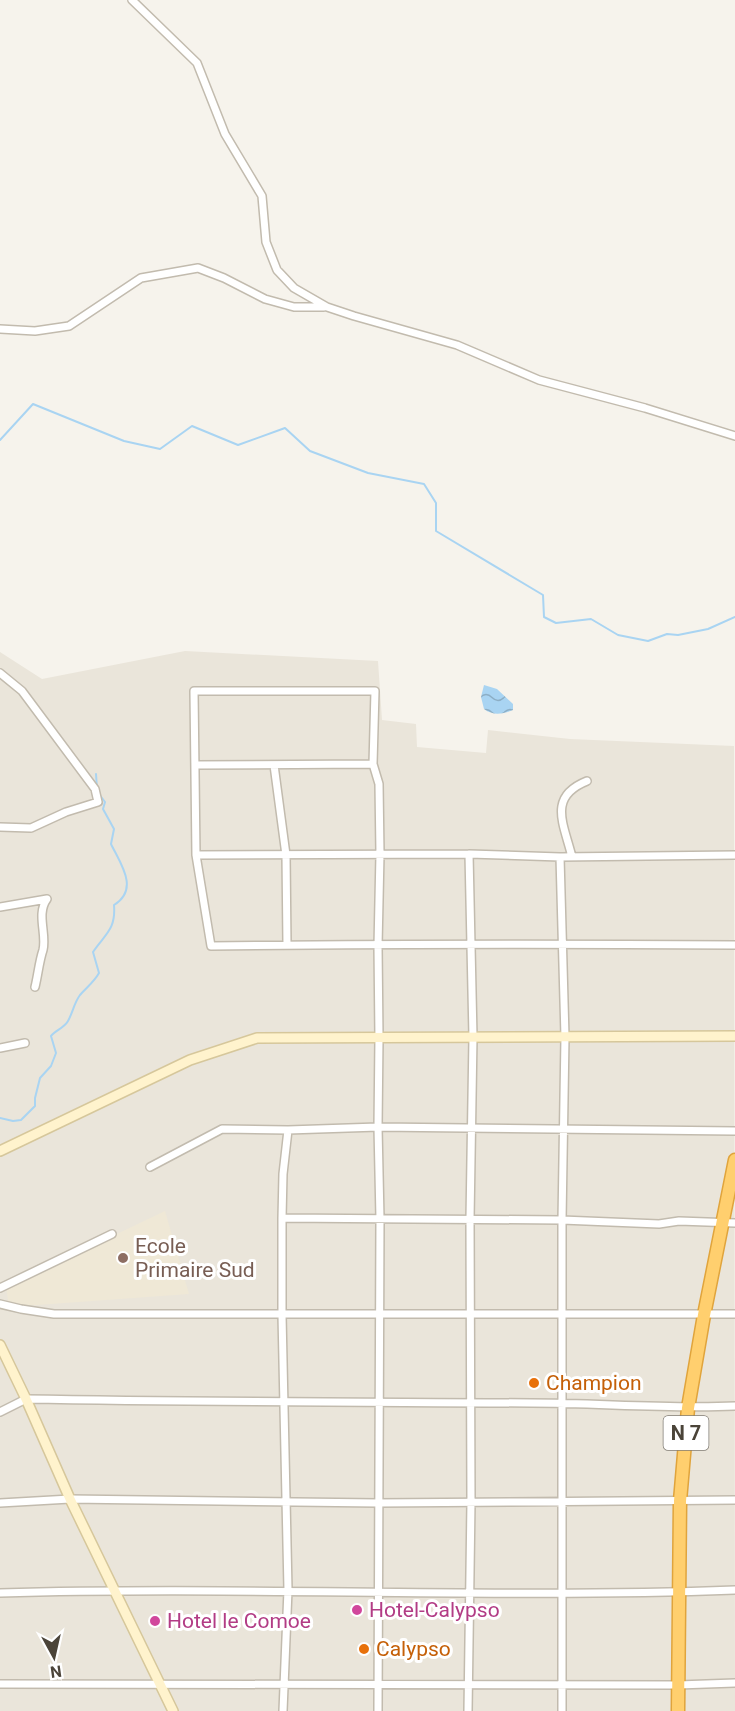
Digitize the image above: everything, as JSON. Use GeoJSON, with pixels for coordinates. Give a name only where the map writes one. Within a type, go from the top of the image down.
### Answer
{"type":"FeatureCollection","features":[{"type":"Feature","properties":{"kind":"highway","name":"N 7"},"geometry":{"type":"LineString","coordinates":[[678,1711],[681,1501],[688,1408],[704,1315],[729,1223],[735,1160]]}},
{"type":"Feature","properties":{"kind":"street"},"geometry":{"type":"LineString","coordinates":[[132,0],[197,63],[225,134],[262,196],[266,242],[277,270],[294,288],[327,307],[457,345],[539,380],[645,408],[735,436]]}},
{"type":"Feature","properties":{"kind":"street"},"geometry":{"type":"LineString","coordinates":[[0,329],[34,331],[69,326],[141,278],[198,268],[224,278],[265,299],[294,307],[327,307]]}},
{"type":"Feature","properties":{"kind":"street"},"geometry":{"type":"LineString","coordinates":[[0,673],[22,691],[95,789],[98,802],[66,812],[31,828],[0,827]]}},
{"type":"Feature","properties":{"kind":"street"},"geometry":{"type":"LineString","coordinates":[[378,1711],[380,1219],[378,946],[380,854],[379,784],[374,764],[375,691],[194,691],[196,855],[211,946],[378,946],[471,944],[735,945]]}},
{"type":"Feature","properties":{"kind":"street"},"geometry":{"type":"LineString","coordinates":[[196,765],[374,764]]}},
{"type":"Feature","properties":{"kind":"street"},"geometry":{"type":"LineString","coordinates":[[274,765],[286,855],[287,945]]}},
{"type":"Feature","properties":{"kind":"street"},"geometry":{"type":"LineString","coordinates":[[572,856],[562,816],[562,803],[570,790],[587,781]]}},
{"type":"Feature","properties":{"kind":"street"},"geometry":{"type":"LineString","coordinates":[[196,855],[469,854],[560,857],[735,855]]}},
{"type":"Feature","properties":{"kind":"street"},"geometry":{"type":"LineString","coordinates":[[468,1711],[471,1502],[470,1128],[473,1037],[469,854]]}},
{"type":"Feature","properties":{"kind":"street"},"geometry":{"type":"LineString","coordinates":[[560,857],[565,1037],[562,1129],[562,1711]]}},
{"type":"Feature","properties":{"kind":"street"},"geometry":{"type":"LineString","coordinates":[[0,907],[47,899],[42,906],[43,950],[39,957],[40,967],[34,987]]}},
{"type":"Feature","properties":{"kind":"street"},"geometry":{"type":"LineString","coordinates":[[0,1151],[190,1060],[258,1038],[735,1036]]}},
{"type":"Feature","properties":{"kind":"street"},"geometry":{"type":"LineString","coordinates":[[0,1048],[25,1042]]}},
{"type":"Feature","properties":{"kind":"street"},"geometry":{"type":"LineString","coordinates":[[150,1167],[222,1129],[288,1130],[378,1127],[735,1131]]}},
{"type":"Feature","properties":{"kind":"street"},"geometry":{"type":"LineString","coordinates":[[283,1711],[288,1590],[282,1218],[283,1174],[288,1130]]}},
{"type":"Feature","properties":{"kind":"street"},"geometry":{"type":"LineString","coordinates":[[282,1218],[729,1223]]}},
{"type":"Feature","properties":{"kind":"street"},"geometry":{"type":"LineString","coordinates":[[0,1288],[112,1234]]}},
{"type":"Feature","properties":{"kind":"street"},"geometry":{"type":"LineString","coordinates":[[0,1304],[54,1314],[735,1314]]}},
{"type":"Feature","properties":{"kind":"street"},"geometry":{"type":"LineString","coordinates":[[0,1345],[70,1499],[172,1711]]}},
{"type":"Feature","properties":{"kind":"street"},"geometry":{"type":"LineString","coordinates":[[0,1412],[26,1399],[285,1403],[561,1403],[688,1408],[735,1406]]}},
{"type":"Feature","properties":{"kind":"street"},"geometry":{"type":"LineString","coordinates":[[0,1503],[70,1499],[378,1503],[735,1500]]}},
{"type":"Feature","properties":{"kind":"street"},"geometry":{"type":"LineString","coordinates":[[0,1593],[114,1589],[470,1592],[735,1590]]}},
{"type":"Feature","properties":{"kind":"street"},"geometry":{"type":"LineString","coordinates":[[0,1684],[678,1685],[735,1683]]}},
{"type":"Feature","properties":{"kind":"shaded area"},"geometry":{"type":"Polygon","coordinates":[[[185,651],[378,661],[382,720],[416,724],[417,747],[486,753],[488,730],[570,739],[734,746],[735,1711],[0,1711],[0,652],[42,679],[185,651]]]}},
{"type":"Feature","properties":{"kind":"shaded area","name":"Ecole Primaire Sud"},"geometry":{"type":"Polygon","coordinates":[[[165,1211],[189,1294],[9,1307],[6,1287],[165,1211]]]}},
{"type":"Feature","properties":{"kind":"water"},"geometry":{"type":"Polygon","coordinates":[[[484,685],[497,689],[513,704],[513,710],[498,714],[484,709],[481,697],[484,685]]]}},
{"type":"Feature","properties":{"kind":"waterway"},"geometry":{"type":"LineString","coordinates":[[0,440],[33,404],[124,441],[160,449],[192,426],[238,445],[285,428],[310,451],[368,473],[424,484],[436,503],[436,531],[543,595],[544,617],[556,623],[591,619],[618,635],[648,641],[667,634],[678,635],[708,629],[735,617]]}},
{"type":"Feature","properties":{"kind":"waterway"},"geometry":{"type":"LineString","coordinates":[[96,774],[97,789]]}},
{"type":"Feature","properties":{"kind":"waterway"},"geometry":{"type":"LineString","coordinates":[[0,1118],[21,1120],[35,1106],[40,1078],[51,1066],[56,1053],[51,1036],[70,1018],[78,998],[99,973],[93,952],[109,931],[113,920],[114,905],[122,899],[126,891],[126,876],[111,844],[114,829],[103,809],[105,802],[99,794]]}},
{"type":"Feature","properties":{"kind":"place","name":"Ecole Primaire Sud"},"geometry":{"type":"Point","coordinates":[123,1258]}},
{"type":"Feature","properties":{"kind":"place","name":"Champion"},"geometry":{"type":"Point","coordinates":[534,1383]}},
{"type":"Feature","properties":{"kind":"place","name":"Hotel-Calypso"},"geometry":{"type":"Point","coordinates":[357,1610]}},
{"type":"Feature","properties":{"kind":"place","name":"Hotel le Comoe"},"geometry":{"type":"Point","coordinates":[155,1621]}},
{"type":"Feature","properties":{"kind":"place","name":"Calypso"},"geometry":{"type":"Point","coordinates":[364,1649]}}]}
